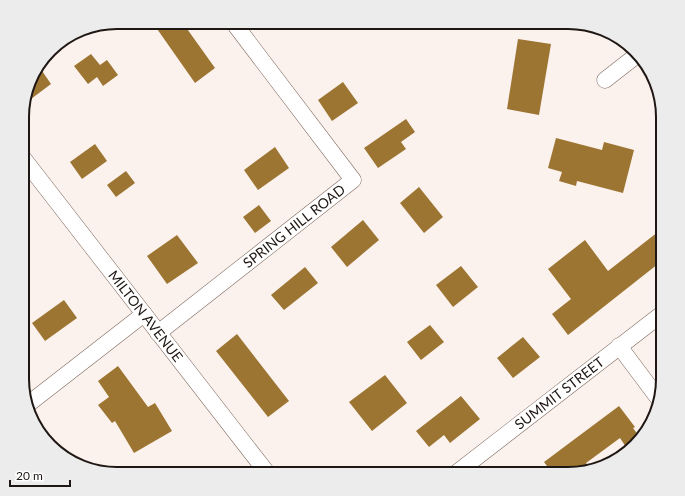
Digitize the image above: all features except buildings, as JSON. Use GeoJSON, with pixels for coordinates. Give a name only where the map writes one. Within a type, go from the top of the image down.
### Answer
{"type":"FeatureCollection","features":[{"type":"Feature","properties":{"kind":"street","name":"SPRING HILL ROAD"},"geometry":{"type":"LineString","coordinates":[[158,333],[353,180],[238,29]]}},
{"type":"Feature","properties":{"kind":"street"},"geometry":{"type":"LineString","coordinates":[[605,80],[633,58]]}},
{"type":"Feature","properties":{"kind":"street","name":"MILTON AVENUE"},"geometry":{"type":"LineString","coordinates":[[29,166],[263,467]]}},
{"type":"Feature","properties":{"kind":"street"},"geometry":{"type":"LineString","coordinates":[[32,401],[144,314]]}},
{"type":"Feature","properties":{"kind":"street","name":"SUMMIT STREET"},"geometry":{"type":"LineString","coordinates":[[464,467],[656,318]]}},
{"type":"Feature","properties":{"kind":"street"},"geometry":{"type":"LineString","coordinates":[[619,346],[654,393]]}}]}
